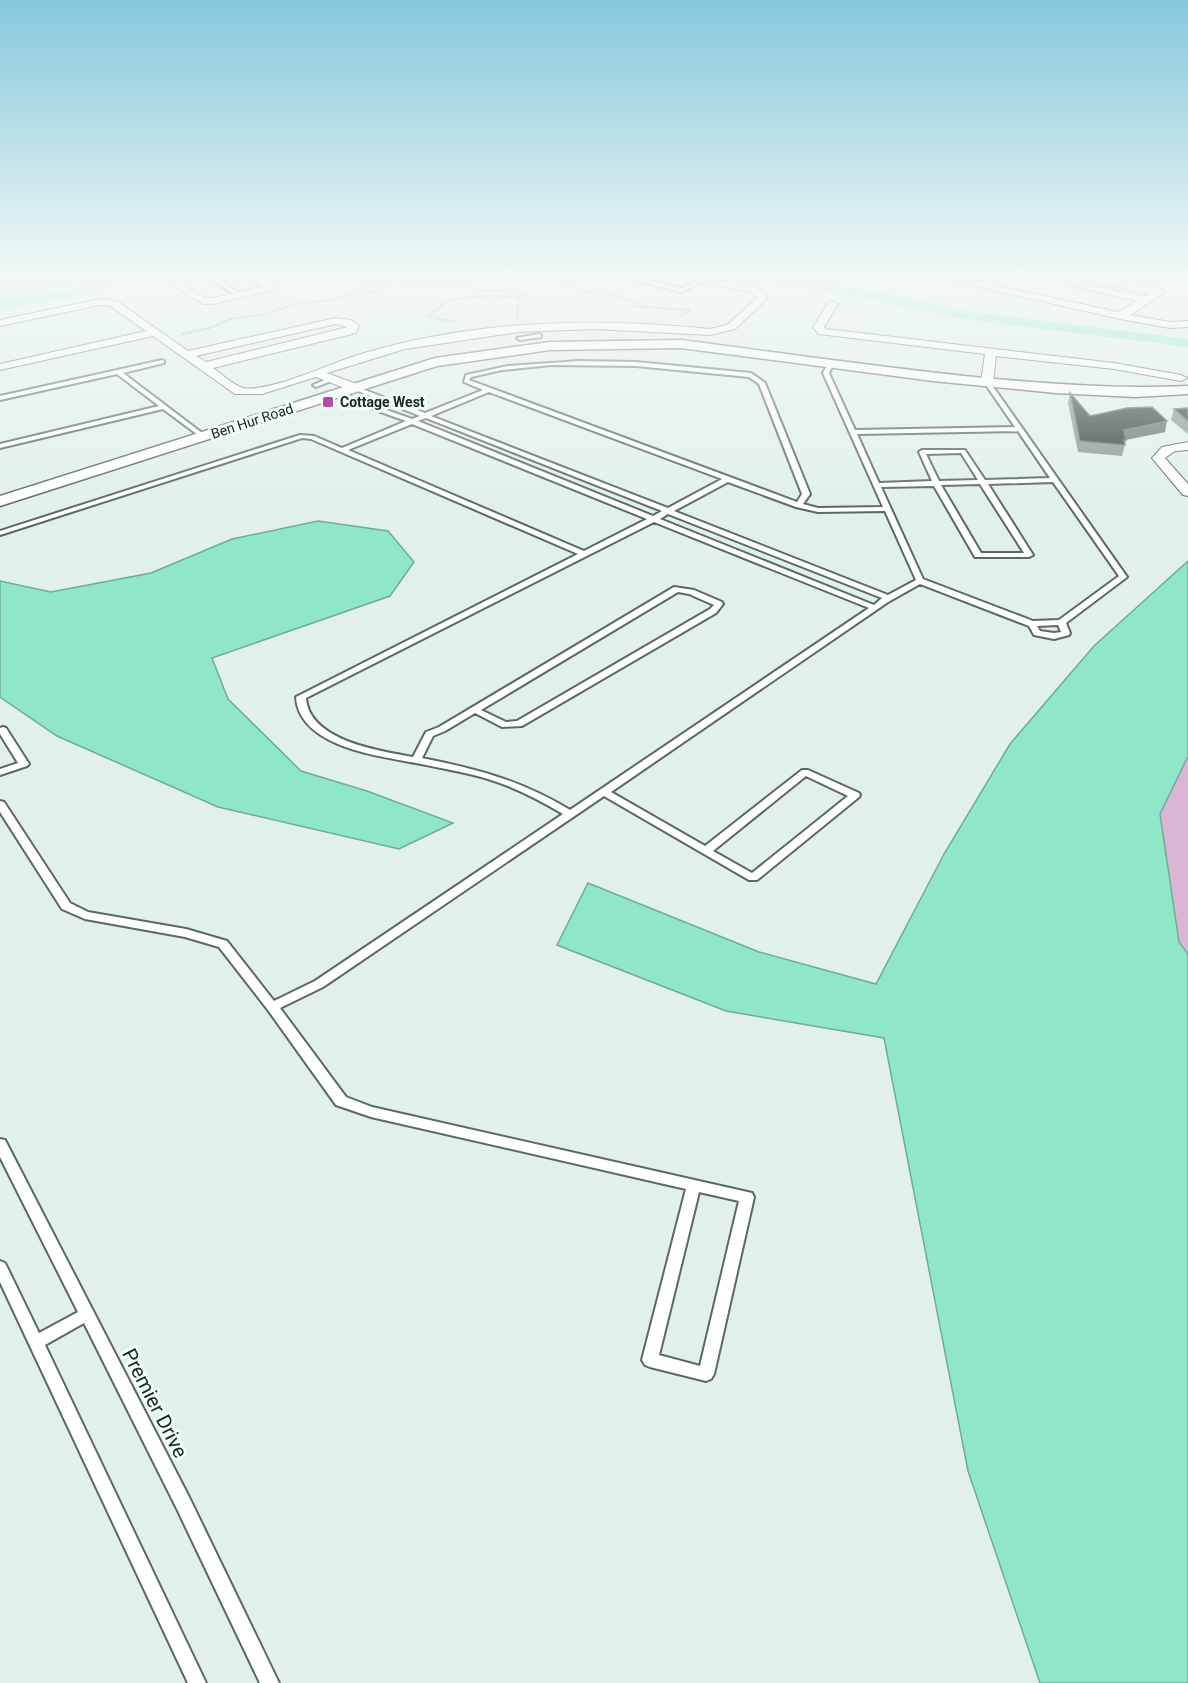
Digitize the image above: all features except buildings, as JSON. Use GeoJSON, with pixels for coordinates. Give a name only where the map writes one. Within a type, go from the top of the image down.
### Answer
{"type":"FeatureCollection","features":[{"type":"Feature","properties":{"kind":"street"},"geometry":{"type":"LineString","coordinates":[[0,367],[67,353]]}},
{"type":"Feature","properties":{"kind":"street"},"geometry":{"type":"LineString","coordinates":[[188,354],[195,353]]}},
{"type":"Feature","properties":{"kind":"street"},"geometry":{"type":"LineString","coordinates":[[205,366],[261,353]]}},
{"type":"Feature","properties":{"kind":"street"},"geometry":{"type":"LineString","coordinates":[[316,379],[376,353]]}},
{"type":"Feature","properties":{"kind":"street","name":"Ben Hur Road"},"geometry":{"type":"LineString","coordinates":[[0,501],[204,436],[334,386],[355,388],[470,353]]}},
{"type":"Feature","properties":{"kind":"street","name":"Ben Hur Road"},"geometry":{"type":"LineString","coordinates":[[748,353],[987,382],[1105,392],[1184,384]]}},
{"type":"Feature","properties":{"kind":"street"},"geometry":{"type":"LineString","coordinates":[[987,382],[991,353]]}},
{"type":"Feature","properties":{"kind":"street"},"geometry":{"type":"LineString","coordinates":[[1004,353],[1114,366],[1184,384]]}},
{"type":"Feature","properties":{"kind":"street"},"geometry":{"type":"LineString","coordinates":[[188,354],[239,391],[261,391],[300,378],[316,379],[334,386]]}},
{"type":"Feature","properties":{"kind":"street"},"geometry":{"type":"LineString","coordinates":[[1188,446],[1161,451],[1158,458],[1188,492]]}},
{"type":"Feature","properties":{"kind":"lane"},"geometry":{"type":"LineString","coordinates":[[0,398],[162,362]]}},
{"type":"Feature","properties":{"kind":"lane"},"geometry":{"type":"LineString","coordinates":[[799,505],[806,494],[762,383],[751,375],[605,362],[548,363],[482,371],[468,376],[466,381],[799,505],[818,510],[887,508]]}},
{"type":"Feature","properties":{"kind":"lane"},"geometry":{"type":"LineString","coordinates":[[831,363],[825,374],[920,581],[1032,624],[1037,633],[1054,636],[1066,633],[1061,622],[1123,577],[987,382]]}},
{"type":"Feature","properties":{"kind":"lane"},"geometry":{"type":"LineString","coordinates":[[118,372],[204,436]]}},
{"type":"Feature","properties":{"kind":"lane"},"geometry":{"type":"LineString","coordinates":[[334,386],[411,421],[875,608]]}},
{"type":"Feature","properties":{"kind":"lane"},"geometry":{"type":"LineString","coordinates":[[355,388],[887,597],[895,596],[920,581]]}},
{"type":"Feature","properties":{"kind":"lane"},"geometry":{"type":"LineString","coordinates":[[342,450],[489,390]]}},
{"type":"Feature","properties":{"kind":"lane"},"geometry":{"type":"LineString","coordinates":[[0,446],[164,407]]}},
{"type":"Feature","properties":{"kind":"lane"},"geometry":{"type":"LineString","coordinates":[[852,432],[1020,429]]}},
{"type":"Feature","properties":{"kind":"lane"},"geometry":{"type":"LineString","coordinates":[[0,533],[302,436],[312,437],[584,554]]}},
{"type":"Feature","properties":{"kind":"lane"},"geometry":{"type":"LineString","coordinates":[[963,451],[1029,555],[978,555],[936,483],[922,452],[963,451]]}},
{"type":"Feature","properties":{"kind":"lane"},"geometry":{"type":"LineString","coordinates":[[570,815],[536,794],[493,778],[416,760],[368,753],[332,739],[308,718],[301,708],[301,697],[728,479]]}},
{"type":"Feature","properties":{"kind":"lane"},"geometry":{"type":"LineString","coordinates":[[876,485],[1055,480]]}},
{"type":"Feature","properties":{"kind":"lane"},"geometry":{"type":"LineString","coordinates":[[416,760],[429,734],[475,710],[677,589],[719,604],[713,611],[519,724],[505,724],[475,710]]}},
{"type":"Feature","properties":{"kind":"lane"},"geometry":{"type":"LineString","coordinates":[[272,1007],[319,984],[875,608],[887,597]]}},
{"type":"Feature","properties":{"kind":"lane"},"geometry":{"type":"LineString","coordinates":[[0,731],[3,730],[24,764],[0,772]]}},
{"type":"Feature","properties":{"kind":"lane"},"geometry":{"type":"LineString","coordinates":[[604,792],[706,851],[753,878],[855,795],[805,772],[706,851]]}},
{"type":"Feature","properties":{"kind":"lane"},"geometry":{"type":"LineString","coordinates":[[0,804],[66,906],[84,915],[186,933],[223,944],[341,1101],[371,1112],[694,1185],[747,1197],[706,1374],[650,1360],[694,1185]]}},
{"type":"Feature","properties":{"kind":"lane","name":"Premier Drive"},"geometry":{"type":"LineString","coordinates":[[0,1143],[183,1503],[270,1683]]}},
{"type":"Feature","properties":{"kind":"lane"},"geometry":{"type":"LineString","coordinates":[[0,1267],[197,1683]]}},
{"type":"Feature","properties":{"kind":"lane"},"geometry":{"type":"LineString","coordinates":[[36,1342],[87,1314]]}},
{"type":"Feature","properties":{"kind":"shaded area"},"geometry":{"type":"Polygon","coordinates":[[[318,521],[388,531],[414,562],[390,596],[212,658],[228,699],[301,771],[367,791],[453,823],[399,849],[218,807],[57,736],[0,697],[0,581],[51,592],[151,573],[232,539],[318,521]]]}},
{"type":"Feature","properties":{"kind":"shaded area"},"geometry":{"type":"Polygon","coordinates":[[[1188,561],[1188,756],[1160,814],[1179,942],[1188,954],[1188,1683],[1040,1683],[968,1471],[884,1038],[726,1011],[557,945],[588,883],[759,952],[876,984],[944,854],[1010,744],[1094,646],[1188,561]]]}},
{"type":"Feature","properties":{"kind":"shaded area"},"geometry":{"type":"Polygon","coordinates":[[[1188,756],[1188,954],[1179,942],[1160,814],[1188,756]]]}},
{"type":"Feature","properties":{"kind":"place","name":"Cottage West"},"geometry":{"type":"Point","coordinates":[328,402]}}]}
